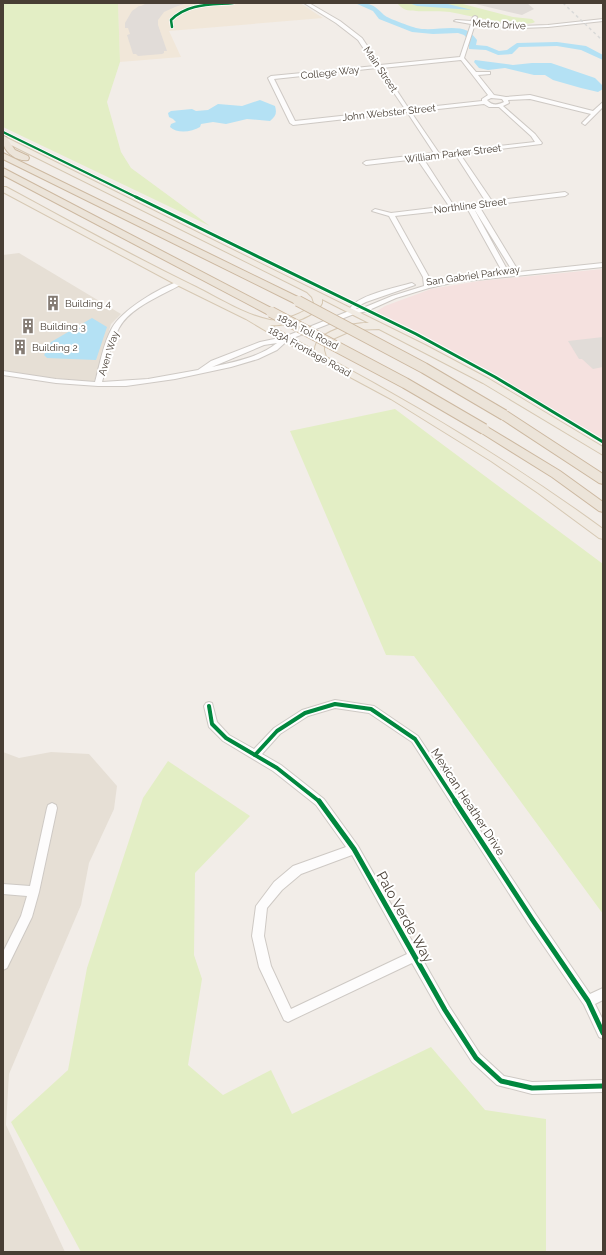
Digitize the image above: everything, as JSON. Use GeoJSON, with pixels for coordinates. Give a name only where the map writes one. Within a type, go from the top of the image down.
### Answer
{"type":"FeatureCollection","features":[{"type":"Feature","properties":{"kind":"highway"},"geometry":{"type":"LineString","coordinates":[[3,138],[12,152],[214,254],[222,264]]}},
{"type":"Feature","properties":{"kind":"highway","name":"183A Toll Road"},"geometry":{"type":"LineString","coordinates":[[3,156],[298,301],[424,368],[520,425],[603,480]]}},
{"type":"Feature","properties":{"kind":"highway","name":"183A Toll Road"},"geometry":{"type":"LineString","coordinates":[[3,171],[437,400],[556,474],[603,508]]}},
{"type":"Feature","properties":{"kind":"highway"},"geometry":{"type":"LineString","coordinates":[[3,181],[170,267],[200,275]]}},
{"type":"Feature","properties":{"kind":"highway"},"geometry":{"type":"LineString","coordinates":[[520,425],[564,443],[603,469]]}},
{"type":"Feature","properties":{"kind":"main road"},"geometry":{"type":"LineString","coordinates":[[3,138],[422,347],[486,381],[603,452]]}},
{"type":"Feature","properties":{"kind":"main road","name":"183A Frontage Road"},"geometry":{"type":"LineString","coordinates":[[3,189],[180,283],[249,317],[286,339],[394,397],[495,459],[542,490],[603,535]]}},
{"type":"Feature","properties":{"kind":"main road"},"geometry":{"type":"LineString","coordinates":[[249,317],[277,323],[284,322],[313,311],[317,307],[318,303],[317,298],[310,290]]}},
{"type":"Feature","properties":{"kind":"main road"},"geometry":{"type":"LineString","coordinates":[[322,358],[319,347],[326,338],[354,327],[366,326],[384,328]]}},
{"type":"Feature","properties":{"kind":"street","name":"Main Street"},"geometry":{"type":"LineString","coordinates":[[306,3],[338,22],[360,39],[438,154]]}},
{"type":"Feature","properties":{"kind":"street"},"geometry":{"type":"LineString","coordinates":[[475,17],[462,56],[492,96]]}},
{"type":"Feature","properties":{"kind":"street","name":"Metro Drive"},"geometry":{"type":"LineString","coordinates":[[456,21],[473,25],[514,27],[603,19]]}},
{"type":"Feature","properties":{"kind":"street","name":"College Way"},"geometry":{"type":"LineString","coordinates":[[294,123],[271,78],[380,67],[462,56]]}},
{"type":"Feature","properties":{"kind":"street"},"geometry":{"type":"LineString","coordinates":[[474,74],[488,73]]}},
{"type":"Feature","properties":{"kind":"street"},"geometry":{"type":"LineString","coordinates":[[506,99],[507,102],[500,106],[492,106],[485,102],[485,98],[492,96],[506,99],[530,97],[594,113]]}},
{"type":"Feature","properties":{"kind":"street","name":"John Webster Street"},"geometry":{"type":"LineString","coordinates":[[294,123],[485,102]]}},
{"type":"Feature","properties":{"kind":"street"},"geometry":{"type":"LineString","coordinates":[[585,123],[603,104]]}},
{"type":"Feature","properties":{"kind":"street","name":"William Parker Street"},"geometry":{"type":"LineString","coordinates":[[366,163],[539,143],[533,135],[500,106]]}},
{"type":"Feature","properties":{"kind":"street"},"geometry":{"type":"LineString","coordinates":[[456,152],[490,203]]}},
{"type":"Feature","properties":{"kind":"street"},"geometry":{"type":"LineString","coordinates":[[419,157],[452,207]]}},
{"type":"Feature","properties":{"kind":"street","name":"Northline Street"},"geometry":{"type":"LineString","coordinates":[[375,211],[391,215],[565,194]]}},
{"type":"Feature","properties":{"kind":"street"},"geometry":{"type":"LineString","coordinates":[[472,205],[506,272]]}},
{"type":"Feature","properties":{"kind":"street"},"geometry":{"type":"LineString","coordinates":[[472,205],[516,271]]}},
{"type":"Feature","properties":{"kind":"street"},"geometry":{"type":"LineString","coordinates":[[391,215],[427,284]]}},
{"type":"Feature","properties":{"kind":"street","name":"San Gabriel Parkway"},"geometry":{"type":"LineString","coordinates":[[516,271],[603,259]]}},
{"type":"Feature","properties":{"kind":"street","name":"San Gabriel Parkway"},"geometry":{"type":"LineString","coordinates":[[3,373],[48,381],[98,384],[143,382],[232,365],[277,348],[286,339],[352,312],[365,310],[427,284],[461,275],[603,265]]}},
{"type":"Feature","properties":{"kind":"street","name":"Aven Way"},"geometry":{"type":"LineString","coordinates":[[98,384],[113,333],[119,322],[130,312],[180,283]]}},
{"type":"Feature","properties":{"kind":"street","name":"Mexican Heather Drive"},"geometry":{"type":"LineString","coordinates":[[255,755],[278,731],[305,713],[335,704],[371,709],[415,739],[523,906],[588,1001],[603,1033]]}},
{"type":"Feature","properties":{"kind":"street","name":"Palo Verde Way"},"geometry":{"type":"LineString","coordinates":[[210,706],[212,724],[226,738],[277,768],[320,802],[354,849],[445,1010],[476,1058],[501,1081],[532,1088],[603,1086]]}},
{"type":"Feature","properties":{"kind":"street"},"geometry":{"type":"LineString","coordinates":[[3,964],[26,917],[34,892],[52,808]]}},
{"type":"Feature","properties":{"kind":"street"},"geometry":{"type":"LineString","coordinates":[[354,849],[297,870],[278,886],[262,906],[258,936],[265,967],[288,1016],[415,956]]}},
{"type":"Feature","properties":{"kind":"street"},"geometry":{"type":"LineString","coordinates":[[3,888],[34,892]]}},
{"type":"Feature","properties":{"kind":"street"},"geometry":{"type":"LineString","coordinates":[[588,1001],[603,994]]}},
{"type":"Feature","properties":{"kind":"shaded area"},"geometry":{"type":"Polygon","coordinates":[[[118,3],[300,3],[323,18],[169,31],[181,57],[120,62],[118,3]]]}},
{"type":"Feature","properties":{"kind":"shaded area"},"geometry":{"type":"Polygon","coordinates":[[[147,3],[187,3],[164,12],[158,20],[158,25],[167,51],[164,51],[162,54],[138,56],[133,54],[127,35],[130,34],[128,28],[125,28],[125,23],[132,11],[147,3]]]}},
{"type":"Feature","properties":{"kind":"shaded area"},"geometry":{"type":"Polygon","coordinates":[[[471,3],[527,3],[534,9],[522,15],[471,3]]]}},
{"type":"Feature","properties":{"kind":"shaded area"},"geometry":{"type":"Polygon","coordinates":[[[19,253],[121,314],[111,324],[94,382],[25,375],[3,370],[3,255],[19,253]]]}},
{"type":"Feature","properties":{"kind":"shaded area"},"geometry":{"type":"Polygon","coordinates":[[[603,269],[603,445],[467,364],[374,316],[374,313],[385,306],[431,289],[479,281],[603,269]]]}},
{"type":"Feature","properties":{"kind":"shaded area"},"geometry":{"type":"Polygon","coordinates":[[[603,337],[603,367],[593,369],[582,359],[579,359],[568,341],[603,337]]]}},
{"type":"Feature","properties":{"kind":"shaded area"},"geometry":{"type":"Polygon","coordinates":[[[3,752],[19,758],[51,752],[89,754],[117,786],[114,809],[89,863],[81,905],[9,1074],[6,1125],[65,1252],[3,1252],[3,752]]]}},
{"type":"Feature","properties":{"kind":"green space"},"geometry":{"type":"Polygon","coordinates":[[[3,3],[118,3],[120,62],[107,102],[121,152],[131,168],[210,226],[3,127],[3,3]]]}},
{"type":"Feature","properties":{"kind":"green space"},"geometry":{"type":"Polygon","coordinates":[[[397,3],[459,3],[513,17],[532,19],[535,22],[528,24],[507,23],[450,12],[408,10],[403,9],[397,3]]]}},
{"type":"Feature","properties":{"kind":"green space"},"geometry":{"type":"Polygon","coordinates":[[[395,409],[603,564],[603,914],[414,656],[386,655],[290,431],[395,409]]]}},
{"type":"Feature","properties":{"kind":"green space"},"geometry":{"type":"Polygon","coordinates":[[[168,761],[250,816],[195,873],[194,955],[202,979],[188,1065],[223,1095],[271,1070],[292,1114],[431,1047],[485,1110],[546,1119],[546,1252],[81,1252],[11,1122],[68,1070],[87,968],[143,798],[168,761]]]}},
{"type":"Feature","properties":{"kind":"water"},"geometry":{"type":"Polygon","coordinates":[[[409,3],[444,3],[472,10],[417,6],[409,3]]]}},
{"type":"Feature","properties":{"kind":"water"},"geometry":{"type":"Polygon","coordinates":[[[475,60],[513,65],[551,63],[595,78],[603,86],[603,89],[598,92],[553,80],[545,75],[534,75],[505,68],[488,70],[479,68],[474,62],[475,60]]]}},
{"type":"Feature","properties":{"kind":"water"},"geometry":{"type":"Polygon","coordinates":[[[260,100],[275,106],[276,114],[270,121],[247,119],[226,124],[213,122],[201,124],[197,129],[185,132],[177,131],[170,127],[171,124],[176,122],[169,117],[168,113],[171,111],[192,109],[196,111],[208,110],[218,104],[242,106],[260,100]]]}},
{"type":"Feature","properties":{"kind":"water"},"geometry":{"type":"Polygon","coordinates":[[[92,318],[107,327],[96,360],[47,358],[44,355],[51,342],[92,318]]]}},
{"type":"Feature","properties":{"kind":"waterway"},"geometry":{"type":"LineString","coordinates":[[358,3],[375,9],[382,17],[415,30],[433,32],[458,31],[467,33],[473,40],[472,47],[487,48],[498,53],[509,52],[517,45],[557,44],[583,48],[603,58]]}},
{"type":"Feature","properties":{"kind":"railway"},"geometry":{"type":"LineString","coordinates":[[563,3],[603,41]]}},
{"type":"Feature","properties":{"kind":"cycle path"},"geometry":{"type":"LineString","coordinates":[[172,27],[171,20],[177,14],[191,7],[233,3]]}},
{"type":"Feature","properties":{"kind":"cycle path"},"geometry":{"type":"LineString","coordinates":[[3,132],[416,334],[495,377],[603,442]]}},
{"type":"Feature","properties":{"kind":"cycle path"},"geometry":{"type":"LineString","coordinates":[[255,755],[277,731],[305,713],[335,704],[371,709],[415,739],[532,919],[588,1001],[603,1033]]}},
{"type":"Feature","properties":{"kind":"cycle path"},"geometry":{"type":"LineString","coordinates":[[209,706],[212,724],[226,738],[277,768],[320,802],[354,849],[445,1010],[476,1058],[501,1081],[532,1088],[603,1086]]}},
{"type":"Feature","properties":{"kind":"place","name":"Building 4"},"geometry":{"type":"Point","coordinates":[53,303]}},
{"type":"Feature","properties":{"kind":"place","name":"Building 3"},"geometry":{"type":"Point","coordinates":[28,326]}},
{"type":"Feature","properties":{"kind":"place","name":"Building 2"},"geometry":{"type":"Point","coordinates":[20,347]}}]}
